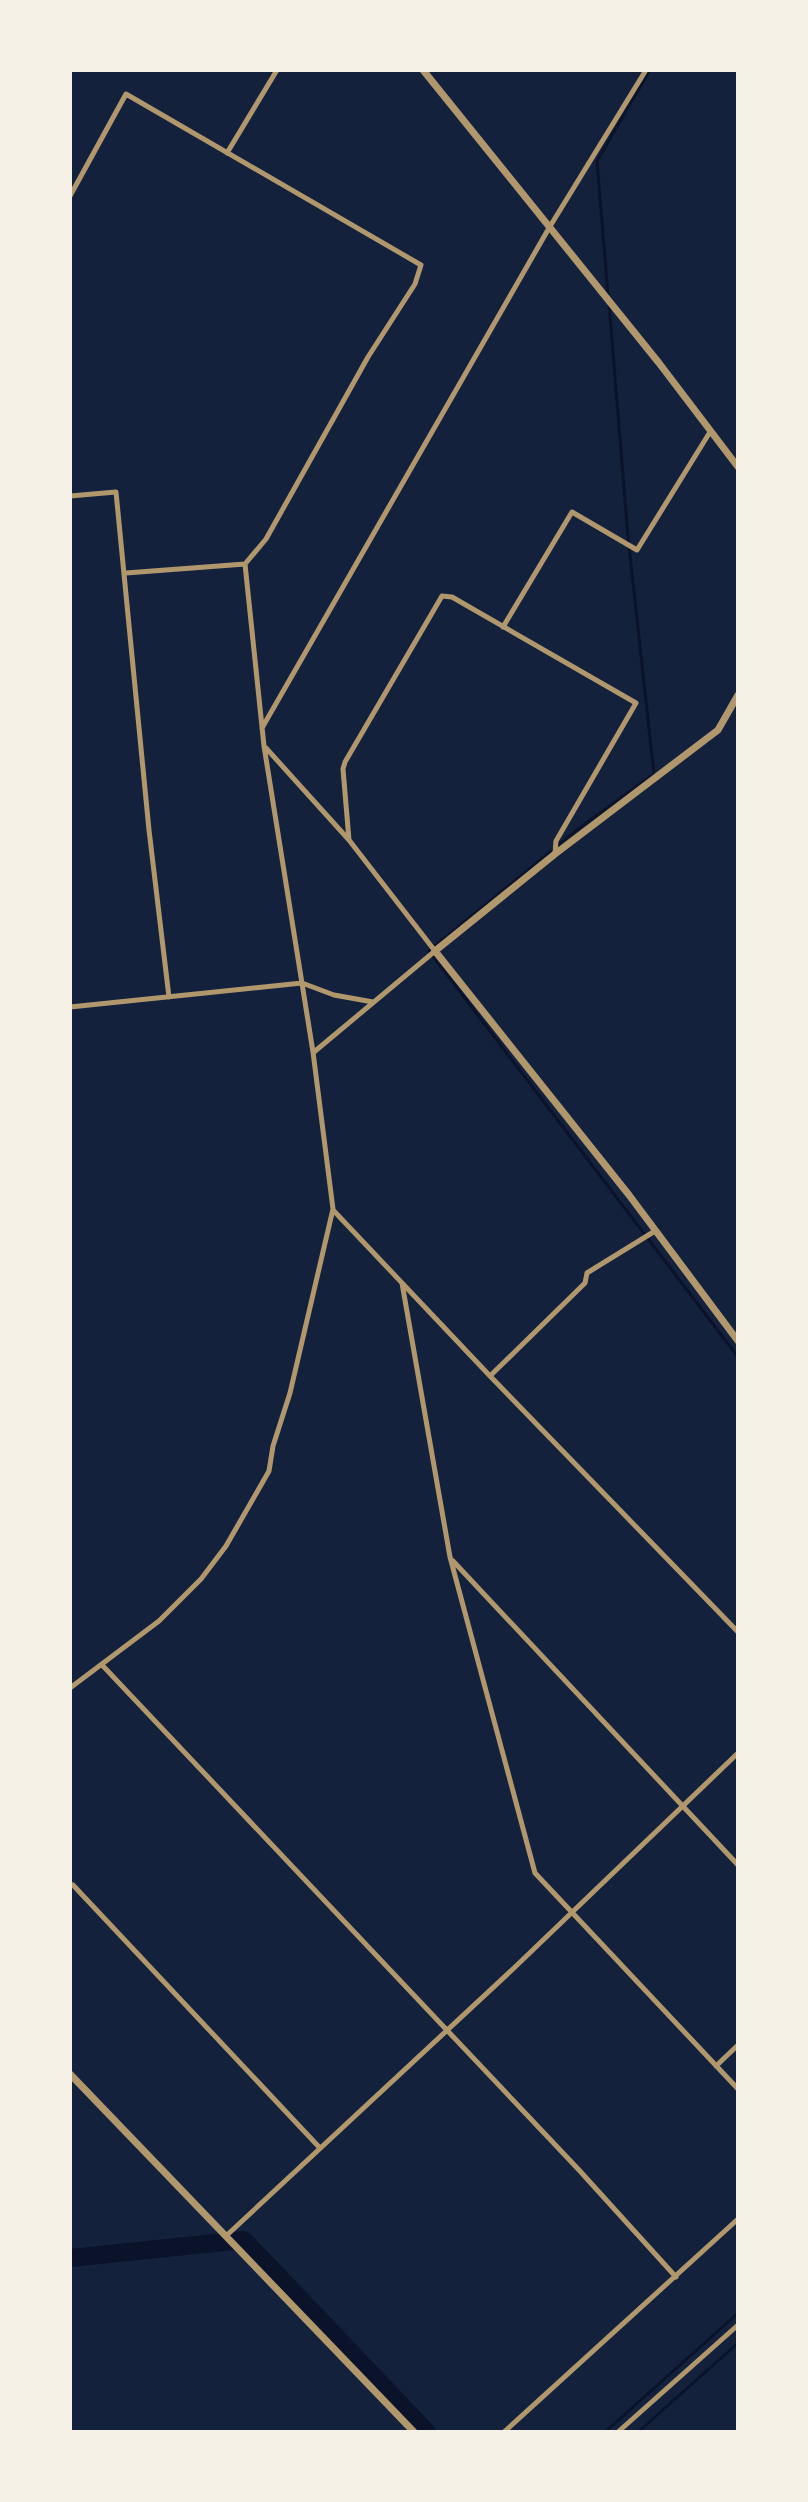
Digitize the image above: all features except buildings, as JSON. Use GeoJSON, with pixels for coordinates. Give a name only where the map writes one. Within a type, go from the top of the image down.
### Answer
{"type":"FeatureCollection","features":[{"type":"Feature","properties":{"kind":"street"},"geometry":{"type":"LineString","coordinates":[[227,153],[277,70]]}},
{"type":"Feature","properties":{"kind":"street"},"geometry":{"type":"LineString","coordinates":[[423,70],[659,363],[738,467]]}},
{"type":"Feature","properties":{"kind":"street"},"geometry":{"type":"LineString","coordinates":[[262,728],[549,228],[646,70]]}},
{"type":"Feature","properties":{"kind":"street"},"geometry":{"type":"LineString","coordinates":[[70,196],[126,94],[421,265],[415,284],[368,357],[266,539],[245,564],[126,573]]}},
{"type":"Feature","properties":{"kind":"street"},"geometry":{"type":"LineString","coordinates":[[503,627],[572,512],[637,550],[710,432]]}},
{"type":"Feature","properties":{"kind":"street"},"geometry":{"type":"LineString","coordinates":[[70,496],[116,492],[149,830],[169,997]]}},
{"type":"Feature","properties":{"kind":"street"},"geometry":{"type":"LineString","coordinates":[[70,1688],[159,1621],[201,1579],[226,1546],[269,1471],[333,1209],[313,1052],[264,746],[245,564]]}},
{"type":"Feature","properties":{"kind":"street"},"geometry":{"type":"LineString","coordinates":[[349,840],[345,762],[442,596],[452,597],[636,703],[556,841],[555,854]]}},
{"type":"Feature","properties":{"kind":"street"},"geometry":{"type":"LineString","coordinates":[[313,1052],[555,854],[718,730],[738,695]]}},
{"type":"Feature","properties":{"kind":"street"},"geometry":{"type":"LineString","coordinates":[[264,746],[349,840],[629,1195],[738,1341]]}},
{"type":"Feature","properties":{"kind":"street"},"geometry":{"type":"LineString","coordinates":[[70,1007],[302,983],[334,995],[374,1002]]}},
{"type":"Feature","properties":{"kind":"street"},"geometry":{"type":"LineString","coordinates":[[333,1209],[738,1632]]}},
{"type":"Feature","properties":{"kind":"street"},"geometry":{"type":"LineString","coordinates":[[490,1376],[585,1283],[587,1273],[655,1231]]}},
{"type":"Feature","properties":{"kind":"street"},"geometry":{"type":"LineString","coordinates":[[402,1283],[450,1557],[535,1873],[738,2089]]}},
{"type":"Feature","properties":{"kind":"street"},"geometry":{"type":"LineString","coordinates":[[450,1557],[738,1865]]}},
{"type":"Feature","properties":{"kind":"street"},"geometry":{"type":"LineString","coordinates":[[103,1666],[676,2277]]}},
{"type":"Feature","properties":{"kind":"street"},"geometry":{"type":"LineString","coordinates":[[225,2237],[514,1968],[738,1753]]}},
{"type":"Feature","properties":{"kind":"street"},"geometry":{"type":"LineString","coordinates":[[73,1885],[319,2147]]}},
{"type":"Feature","properties":{"kind":"street"},"geometry":{"type":"LineString","coordinates":[[716,2066],[738,2045]]}},
{"type":"Feature","properties":{"kind":"street"},"geometry":{"type":"LineString","coordinates":[[70,2074],[414,2432]]}},
{"type":"Feature","properties":{"kind":"street"},"geometry":{"type":"LineString","coordinates":[[504,2432],[738,2219]]}},
{"type":"Feature","properties":{"kind":"street"},"geometry":{"type":"LineString","coordinates":[[618,2432],[738,2325]]}},
{"type":"Feature","properties":{"kind":"waterway"},"geometry":{"type":"LineString","coordinates":[[608,295],[597,161],[650,70]]}},
{"type":"Feature","properties":{"kind":"waterway"},"geometry":{"type":"LineString","coordinates":[[609,303],[628,537],[654,774],[578,829],[429,951],[738,1357]]}},
{"type":"Feature","properties":{"kind":"waterway"},"geometry":{"type":"LineString","coordinates":[[70,2258],[244,2240],[427,2432]]}},
{"type":"Feature","properties":{"kind":"waterway"},"geometry":{"type":"LineString","coordinates":[[605,2432],[738,2313]]}},
{"type":"Feature","properties":{"kind":"waterway"},"geometry":{"type":"LineString","coordinates":[[638,2432],[738,2343]]}}]}
